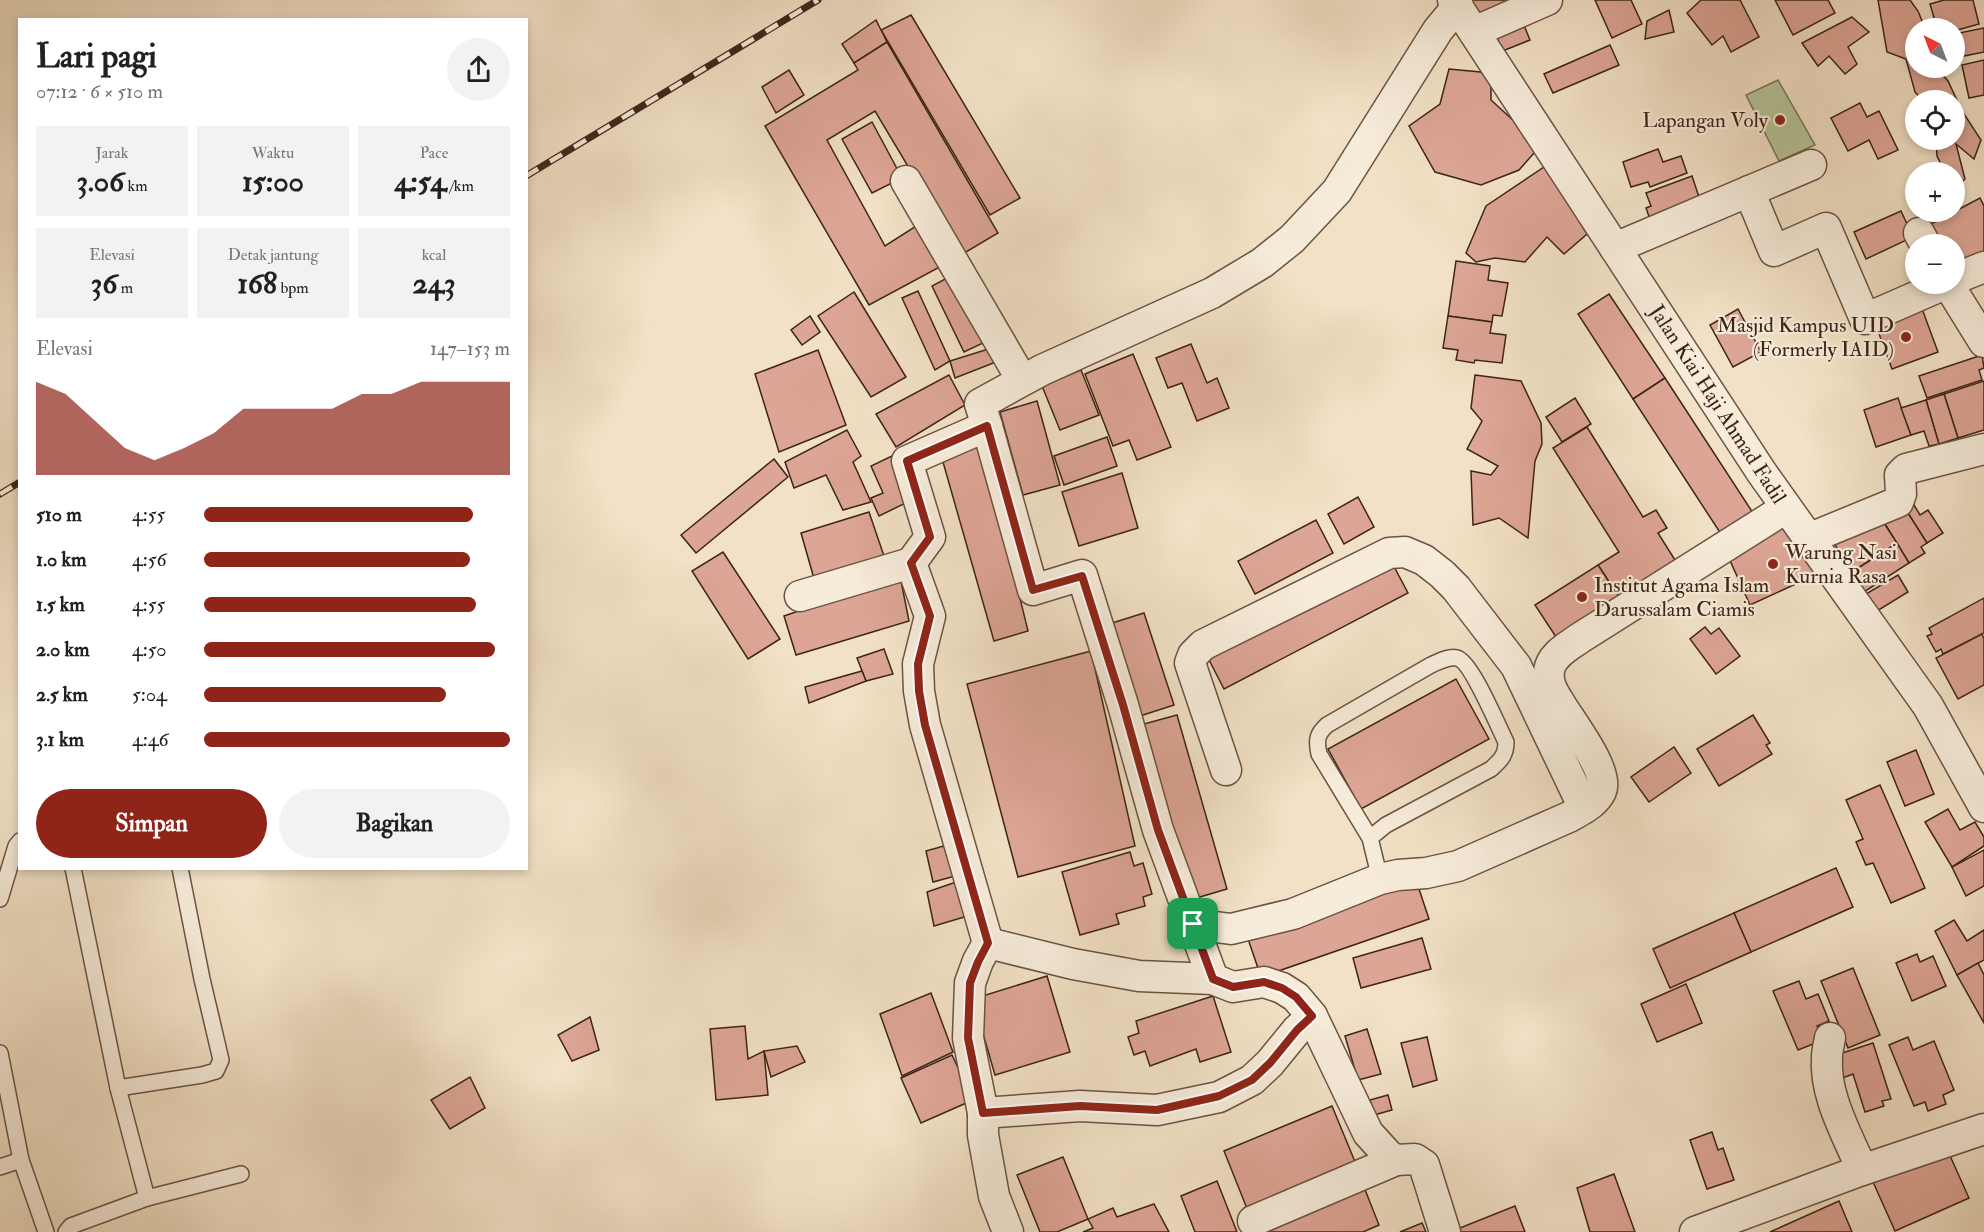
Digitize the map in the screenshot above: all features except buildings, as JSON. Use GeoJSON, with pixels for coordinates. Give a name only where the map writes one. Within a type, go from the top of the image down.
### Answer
{"type":"FeatureCollection","features":[{"type":"Feature","properties":{"kind":"street"},"geometry":{"type":"LineString","coordinates":[[1474,32],[1547,0]]}},
{"type":"Feature","properties":{"kind":"street"},"geometry":{"type":"LineString","coordinates":[[1213,979],[1158,830],[1123,705],[1082,576],[1033,590],[980,404],[1022,380],[1212,293],[1262,263],[1292,239],[1337,191],[1455,3]]}},
{"type":"Feature","properties":{"kind":"street","name":"Jalan Kiai Haji Ahmad Fadil"},"geometry":{"type":"LineString","coordinates":[[1455,3],[1786,508],[1976,772],[1984,807]]}},
{"type":"Feature","properties":{"kind":"street"},"geometry":{"type":"LineString","coordinates":[[1615,248],[1811,165]]}},
{"type":"Feature","properties":{"kind":"street"},"geometry":{"type":"LineString","coordinates":[[906,181],[1022,380]]}},
{"type":"Feature","properties":{"kind":"street"},"geometry":{"type":"LineString","coordinates":[[1749,191],[1774,250],[1826,228],[1865,319],[1923,294]]}},
{"type":"Feature","properties":{"kind":"street"},"geometry":{"type":"LineString","coordinates":[[1965,275],[1984,267]]}},
{"type":"Feature","properties":{"kind":"street"},"geometry":{"type":"LineString","coordinates":[[1953,294],[1984,342]]}},
{"type":"Feature","properties":{"kind":"street"},"geometry":{"type":"LineString","coordinates":[[800,596],[911,563],[930,537],[907,461],[987,426]]}},
{"type":"Feature","properties":{"kind":"street"},"geometry":{"type":"LineString","coordinates":[[1808,539],[1898,502],[1901,494],[1899,480],[1902,472],[1984,449]]}},
{"type":"Feature","properties":{"kind":"street"},"geometry":{"type":"LineString","coordinates":[[1193,924],[1231,929],[1293,915],[1380,879],[1458,866],[1569,817],[1584,808],[1595,800],[1602,789],[1603,778],[1597,764],[1550,688],[1548,670],[1554,659],[1580,638],[1786,508]]}},
{"type":"Feature","properties":{"kind":"street"},"geometry":{"type":"LineString","coordinates":[[1227,770],[1190,663],[1193,655],[1203,645],[1389,553],[1405,552],[1424,560],[1456,588],[1516,666],[1584,808]]}},
{"type":"Feature","properties":{"kind":"street"},"geometry":{"type":"LineString","coordinates":[[911,563],[930,616],[918,664],[919,691],[925,725],[988,943],[970,983],[968,1038],[983,1113],[983,1135],[994,1196],[1008,1232]]}},
{"type":"Feature","properties":{"kind":"street"},"geometry":{"type":"LineString","coordinates":[[988,943],[1073,964],[1131,975],[1213,979],[1233,987],[1264,982],[1282,988],[1296,997],[1368,1133],[1389,1156],[1396,1160]]}},
{"type":"Feature","properties":{"kind":"street"},"geometry":{"type":"LineString","coordinates":[[983,1113],[1080,1106],[1157,1110],[1219,1096],[1252,1080],[1307,1021]]}},
{"type":"Feature","properties":{"kind":"street"},"geometry":{"type":"LineString","coordinates":[[1830,1038],[1827,1058],[1830,1086],[1834,1102],[1862,1170]]}},
{"type":"Feature","properties":{"kind":"street"},"geometry":{"type":"LineString","coordinates":[[1695,1232],[1862,1170],[1984,1129]]}},
{"type":"Feature","properties":{"kind":"street"},"geometry":{"type":"LineString","coordinates":[[1253,1221],[1396,1160],[1415,1159],[1424,1165],[1445,1232]]}},
{"type":"Feature","properties":{"kind":"lane"},"geometry":{"type":"LineString","coordinates":[[1370,838],[1386,825],[1491,769],[1502,760],[1506,751],[1506,742],[1473,674],[1466,663],[1457,658],[1444,659],[1431,665],[1327,725],[1319,732],[1316,741],[1319,754],[1370,838],[1380,879]]}},
{"type":"Feature","properties":{"kind":"lane"},"geometry":{"type":"LineString","coordinates":[[0,899],[18,844]]}},
{"type":"Feature","properties":{"kind":"lane"},"geometry":{"type":"LineString","coordinates":[[73,870],[118,1088],[147,1198]]}},
{"type":"Feature","properties":{"kind":"lane"},"geometry":{"type":"LineString","coordinates":[[118,1088],[209,1073],[216,1071],[221,1060],[180,870]]}},
{"type":"Feature","properties":{"kind":"lane"},"geometry":{"type":"LineString","coordinates":[[0,1053],[21,1160],[46,1232]]}},
{"type":"Feature","properties":{"kind":"lane"},"geometry":{"type":"LineString","coordinates":[[0,1167],[21,1160]]}},
{"type":"Feature","properties":{"kind":"lane"},"geometry":{"type":"LineString","coordinates":[[66,1232],[71,1226],[147,1198],[241,1174]]}},
{"type":"Feature","properties":{"kind":"green space","name":"Lapangan Voly"},"geometry":{"type":"Polygon","coordinates":[[[1778,80],[1815,145],[1779,161],[1746,95],[1778,80]]]}},
{"type":"Feature","properties":{"kind":"railway"},"geometry":{"type":"LineString","coordinates":[[528,175],[818,0]]}},
{"type":"Feature","properties":{"kind":"railway"},"geometry":{"type":"LineString","coordinates":[[0,494],[18,483]]}},
{"type":"Feature","properties":{"kind":"place","name":"Lapangan Voly"},"geometry":{"type":"Point","coordinates":[1780,120]}},
{"type":"Feature","properties":{"kind":"place","name":"Masjid Kampus UID (Formerly IAID)"},"geometry":{"type":"Point","coordinates":[1906,337]}},
{"type":"Feature","properties":{"kind":"place","name":"Warung Nasi Kurnia Rasa"},"geometry":{"type":"Point","coordinates":[1773,564]}},
{"type":"Feature","properties":{"kind":"place","name":"Institut Agama Islam Darussalam Ciamis"},"geometry":{"type":"Point","coordinates":[1582,597]}},
{"type":"Feature","properties":{"kind":"route"},"geometry":{"type":"LineString","coordinates":[[987,426],[1033,590],[1082,576],[1123,705],[1158,830],[1193,924],[1213,979],[1233,987],[1264,982],[1282,988],[1296,997],[1312,1016],[1252,1080],[1219,1096],[1157,1110],[1080,1106],[983,1113],[968,1038],[970,983],[988,943],[925,725],[919,691],[918,664],[930,616],[911,563],[930,537],[907,461],[987,426]]}}]}
